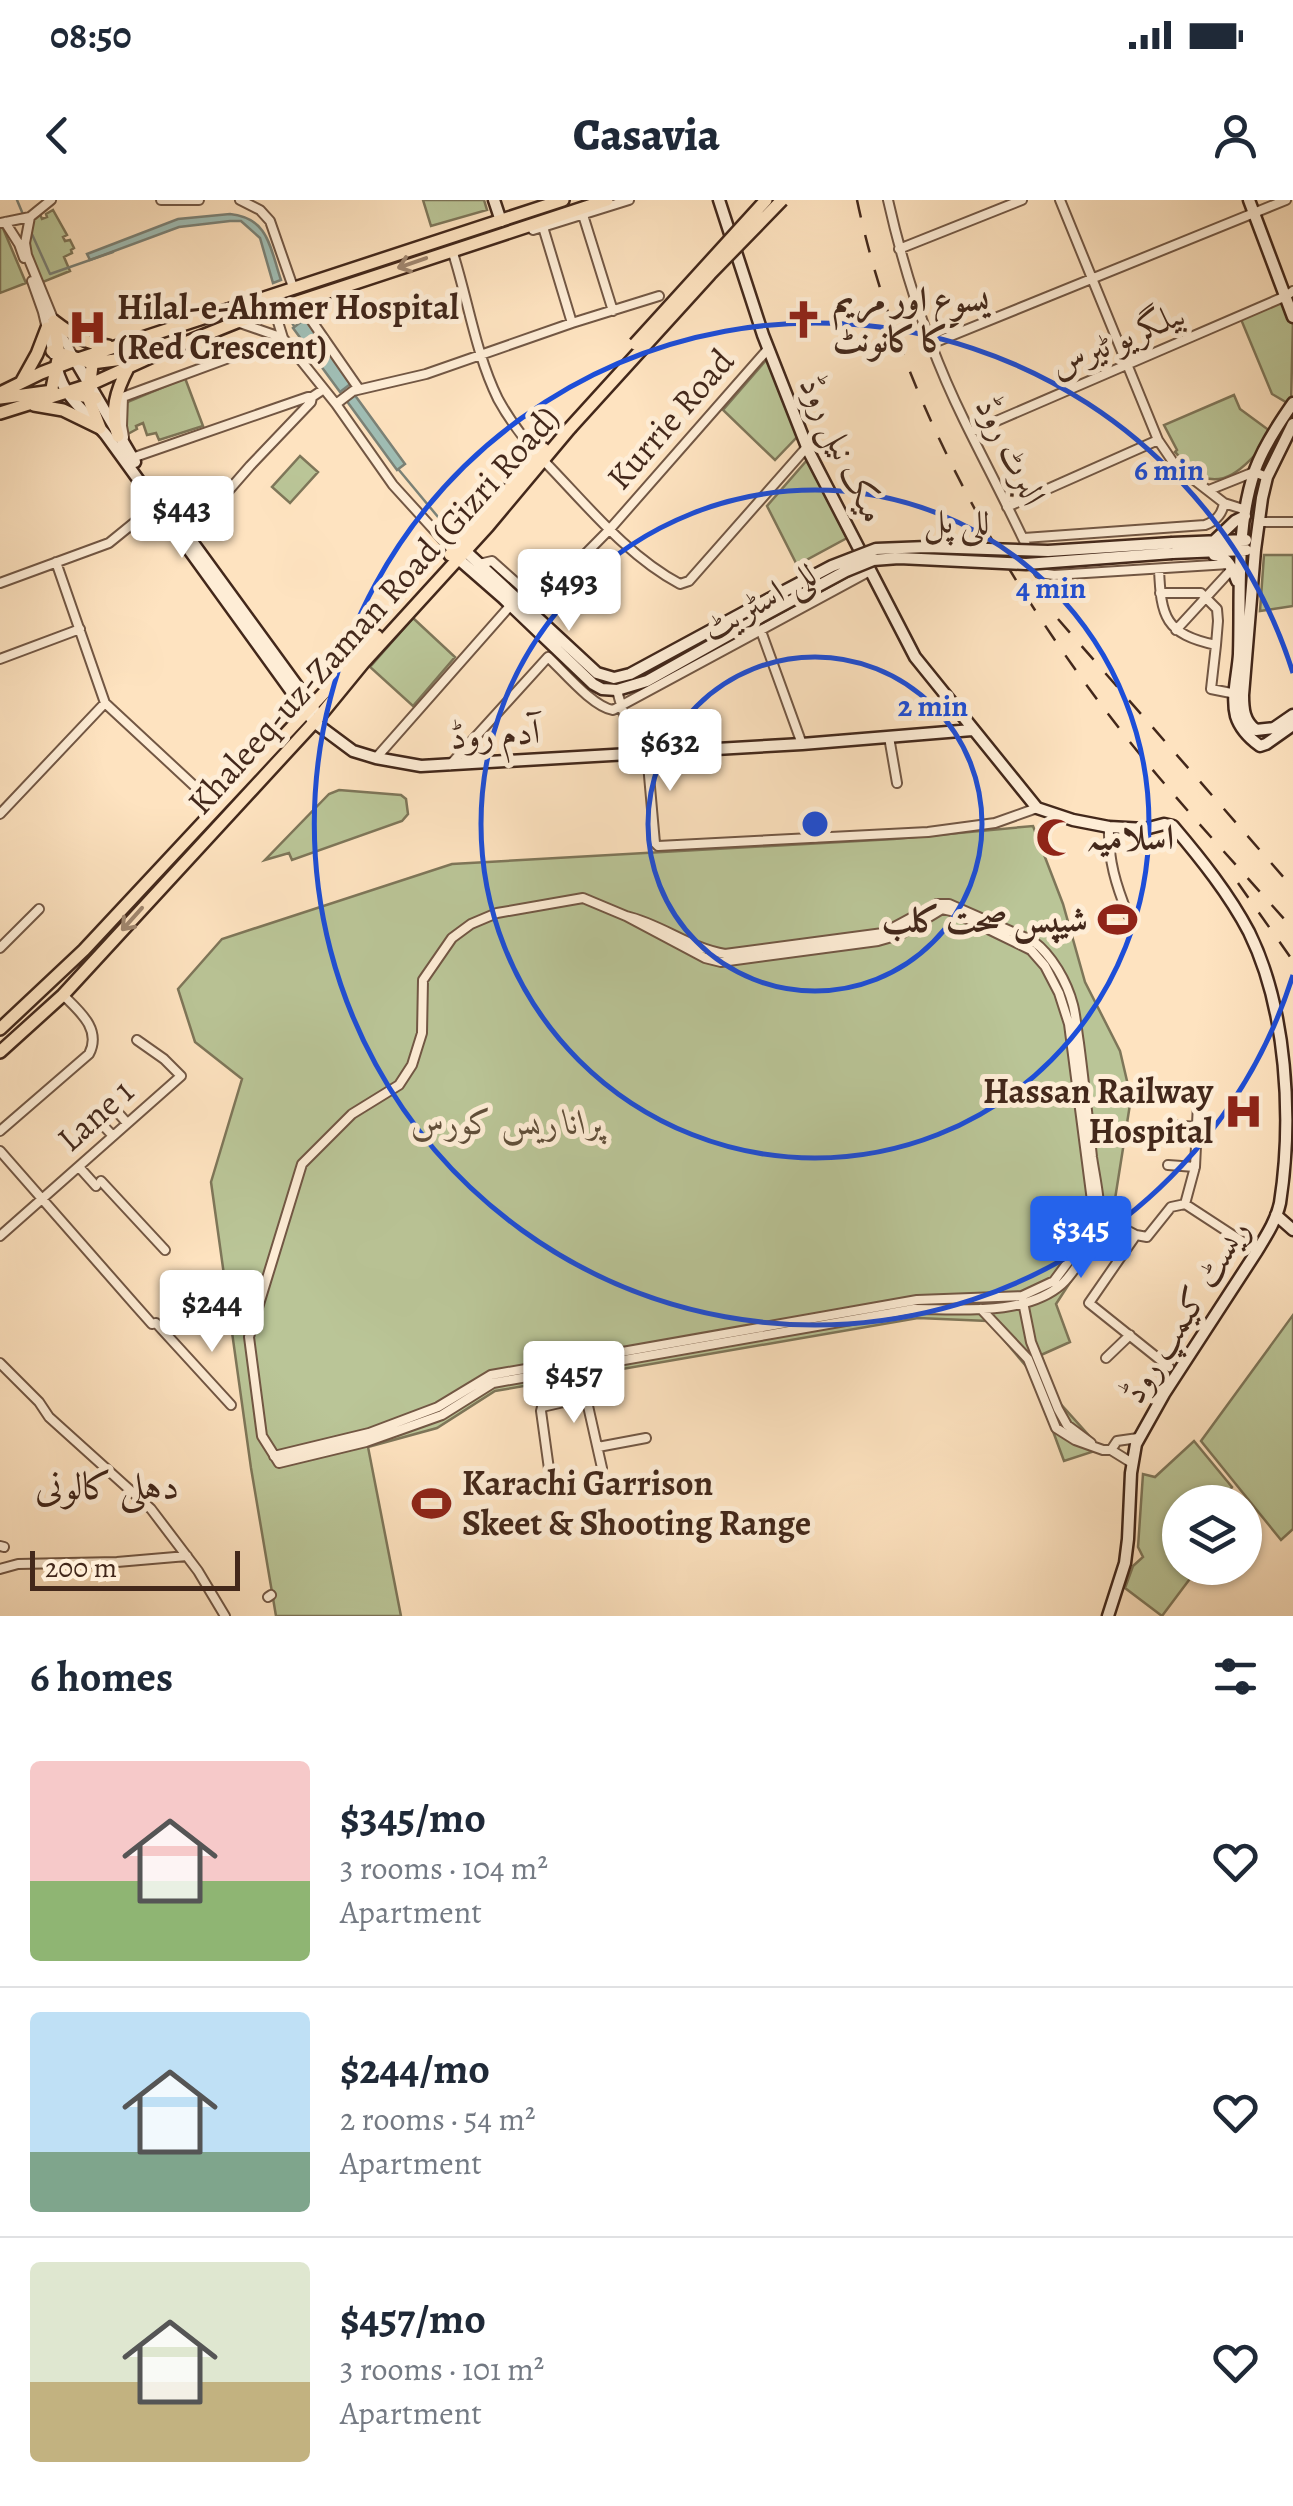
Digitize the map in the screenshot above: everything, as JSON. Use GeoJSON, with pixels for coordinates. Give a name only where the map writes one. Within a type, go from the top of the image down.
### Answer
{"type":"FeatureCollection","features":[{"type":"Feature","properties":{"kind":"main road"},"geometry":{"type":"LineString","coordinates":[[533,210],[551,200]]}},
{"type":"Feature","properties":{"kind":"main road"},"geometry":{"type":"LineString","coordinates":[[92,358],[115,346],[563,200]]}},
{"type":"Feature","properties":{"kind":"main road"},"geometry":{"type":"LineString","coordinates":[[0,395],[91,393],[128,368],[238,322],[606,200]]}},
{"type":"Feature","properties":{"kind":"main road","name":"Khaleeq-uz-Zaman Road (Gizri Road)"},"geometry":{"type":"LineString","coordinates":[[0,1030],[84,950],[217,806],[364,662],[766,200]]}},
{"type":"Feature","properties":{"kind":"main road","name":"Khaleeq-uz-Zaman Road (Gizri Road)"},"geometry":{"type":"LineString","coordinates":[[565,429],[782,200]]}},
{"type":"Feature","properties":{"kind":"main road"},"geometry":{"type":"LineString","coordinates":[[50,324],[94,344],[115,346]]}},
{"type":"Feature","properties":{"kind":"main road"},"geometry":{"type":"LineString","coordinates":[[50,324],[56,358],[51,394]]}},
{"type":"Feature","properties":{"kind":"main road"},"geometry":{"type":"LineString","coordinates":[[22,382],[50,324]]}},
{"type":"Feature","properties":{"kind":"main road"},"geometry":{"type":"LineString","coordinates":[[0,395],[56,358],[155,355]]}},
{"type":"Feature","properties":{"kind":"main road"},"geometry":{"type":"LineString","coordinates":[[92,358],[91,393],[100,428]]}},
{"type":"Feature","properties":{"kind":"main road"},"geometry":{"type":"LineString","coordinates":[[118,436],[113,417],[128,368]]}},
{"type":"Feature","properties":{"kind":"main road"},"geometry":{"type":"LineString","coordinates":[[0,414],[51,394]]}},
{"type":"Feature","properties":{"kind":"main road"},"geometry":{"type":"LineString","coordinates":[[28,404],[63,410],[100,428]]}},
{"type":"Feature","properties":{"kind":"main road","name":"Khaleeq-uz-Zaman Road (Gizri Road)"},"geometry":{"type":"LineString","coordinates":[[0,1052],[62,994],[163,886],[313,715]]}},
{"type":"Feature","properties":{"kind":"main road"},"geometry":{"type":"LineString","coordinates":[[152,876],[163,886]]}},
{"type":"Feature","properties":{"kind":"street"},"geometry":{"type":"LineString","coordinates":[[18,244],[30,217],[51,200]]}},
{"type":"Feature","properties":{"kind":"street"},"geometry":{"type":"LineString","coordinates":[[161,200],[199,200]]}},
{"type":"Feature","properties":{"kind":"street"},"geometry":{"type":"LineString","coordinates":[[240,200],[260,210],[270,221],[294,287]]}},
{"type":"Feature","properties":{"kind":"street"},"geometry":{"type":"LineString","coordinates":[[494,200],[501,221]]}},
{"type":"Feature","properties":{"kind":"street"},"geometry":{"type":"LineString","coordinates":[[629,200],[453,252],[481,356],[498,398],[520,434],[610,529],[680,584],[686,583],[807,447]]}},
{"type":"Feature","properties":{"kind":"street","name":"میک نیل روڈ"},"geometry":{"type":"LineString","coordinates":[[719,200],[768,349],[807,447],[870,571],[915,657],[1037,808]]}},
{"type":"Feature","properties":{"kind":"street","name":"البرٹ روڈ"},"geometry":{"type":"LineString","coordinates":[[888,200],[899,248],[931,344],[1024,538],[1205,524],[1219,516],[1224,503]]}},
{"type":"Feature","properties":{"kind":"street"},"geometry":{"type":"LineString","coordinates":[[899,248],[1022,200]]}},
{"type":"Feature","properties":{"kind":"street"},"geometry":{"type":"LineString","coordinates":[[1060,200],[1158,440],[1175,465],[1224,503],[1245,513]]}},
{"type":"Feature","properties":{"kind":"street"},"geometry":{"type":"LineString","coordinates":[[1249,200],[1289,294],[1293,316]]}},
{"type":"Feature","properties":{"kind":"street"},"geometry":{"type":"LineString","coordinates":[[931,344],[1286,200]]}},
{"type":"Feature","properties":{"kind":"street"},"geometry":{"type":"LineString","coordinates":[[583,214],[613,311]]}},
{"type":"Feature","properties":{"kind":"street"},"geometry":{"type":"LineString","coordinates":[[30,217],[3,223],[18,244],[50,324],[76,360],[91,393],[157,504],[313,715]]}},
{"type":"Feature","properties":{"kind":"street"},"geometry":{"type":"LineString","coordinates":[[30,217],[26,255],[50,324]]}},
{"type":"Feature","properties":{"kind":"street"},"geometry":{"type":"LineString","coordinates":[[543,227],[572,322]]}},
{"type":"Feature","properties":{"kind":"street","name":"بیلگریو ٹیرس"},"geometry":{"type":"LineString","coordinates":[[971,432],[1289,294]]}},
{"type":"Feature","properties":{"kind":"street"},"geometry":{"type":"LineString","coordinates":[[336,404],[352,390],[426,374],[659,296]]}},
{"type":"Feature","properties":{"kind":"street"},"geometry":{"type":"LineString","coordinates":[[298,302],[359,389]]}},
{"type":"Feature","properties":{"kind":"street"},"geometry":{"type":"LineString","coordinates":[[274,310],[283,338],[394,485],[456,555],[598,673],[614,678],[630,674],[756,613]]}},
{"type":"Feature","properties":{"kind":"street"},"geometry":{"type":"LineString","coordinates":[[238,322],[283,338]]}},
{"type":"Feature","properties":{"kind":"street"},"geometry":{"type":"LineString","coordinates":[[131,459],[119,399],[283,338]]}},
{"type":"Feature","properties":{"kind":"street","name":"Kurrie Road"},"geometry":{"type":"LineString","coordinates":[[528,612],[610,529],[768,349]]}},
{"type":"Feature","properties":{"kind":"street"},"geometry":{"type":"LineString","coordinates":[[56,358],[66,393],[131,459],[313,715]]}},
{"type":"Feature","properties":{"kind":"street"},"geometry":{"type":"LineString","coordinates":[[131,459],[312,397],[324,389]]}},
{"type":"Feature","properties":{"kind":"street"},"geometry":{"type":"LineString","coordinates":[[189,536],[312,402],[312,397]]}},
{"type":"Feature","properties":{"kind":"street"},"geometry":{"type":"LineString","coordinates":[[1293,403],[1254,472],[1245,513],[1240,545],[1236,694],[1236,716],[1256,743],[1264,746],[1293,725]]}},
{"type":"Feature","properties":{"kind":"street"},"geometry":{"type":"LineString","coordinates":[[1293,424],[1267,477],[1258,522],[1243,707],[1250,725],[1259,730],[1280,725],[1293,714]]}},
{"type":"Feature","properties":{"kind":"street"},"geometry":{"type":"LineString","coordinates":[[1007,507],[1158,440]]}},
{"type":"Feature","properties":{"kind":"street"},"geometry":{"type":"LineString","coordinates":[[1209,490],[1254,472],[1267,477]]}},
{"type":"Feature","properties":{"kind":"street"},"geometry":{"type":"LineString","coordinates":[[0,583],[110,543],[157,504]]}},
{"type":"Feature","properties":{"kind":"street"},"geometry":{"type":"LineString","coordinates":[[1213,542],[1245,513]]}},
{"type":"Feature","properties":{"kind":"street"},"geometry":{"type":"LineString","coordinates":[[1258,522],[1293,522]]}},
{"type":"Feature","properties":{"kind":"street"},"geometry":{"type":"LineString","coordinates":[[1024,538],[1039,574],[1043,575],[1231,567]]}},
{"type":"Feature","properties":{"kind":"street"},"geometry":{"type":"LineString","coordinates":[[1176,550],[1213,542],[1240,545]]}},
{"type":"Feature","properties":{"kind":"street"},"geometry":{"type":"LineString","coordinates":[[1176,550],[1255,545]]}},
{"type":"Feature","properties":{"kind":"street","name":"للی پل"},"geometry":{"type":"LineString","coordinates":[[756,613],[832,566],[876,550],[1176,550]]}},
{"type":"Feature","properties":{"kind":"street"},"geometry":{"type":"LineString","coordinates":[[1176,550],[1220,555],[1231,567],[1240,592]]}},
{"type":"Feature","properties":{"kind":"street"},"geometry":{"type":"LineString","coordinates":[[456,555],[476,568],[510,606],[602,689],[618,690],[648,681],[756,613]]}},
{"type":"Feature","properties":{"kind":"street"},"geometry":{"type":"LineString","coordinates":[[476,568],[492,560],[538,602]]}},
{"type":"Feature","properties":{"kind":"street"},"geometry":{"type":"LineString","coordinates":[[56,562],[105,703],[217,806]]}},
{"type":"Feature","properties":{"kind":"street"},"geometry":{"type":"LineString","coordinates":[[1176,630],[1231,567]]}},
{"type":"Feature","properties":{"kind":"street"},"geometry":{"type":"LineString","coordinates":[[1159,568],[1164,613],[1176,630],[1194,641],[1216,646]]}},
{"type":"Feature","properties":{"kind":"street","name":"للی اسٹریٹ"},"geometry":{"type":"LineString","coordinates":[[621,707],[870,571]]}},
{"type":"Feature","properties":{"kind":"street"},"geometry":{"type":"LineString","coordinates":[[1160,593],[1196,592],[1217,609],[1211,689],[1236,694]]}},
{"type":"Feature","properties":{"kind":"street"},"geometry":{"type":"LineString","coordinates":[[376,758],[510,606]]}},
{"type":"Feature","properties":{"kind":"street"},"geometry":{"type":"LineString","coordinates":[[0,659],[80,629]]}},
{"type":"Feature","properties":{"kind":"street"},"geometry":{"type":"LineString","coordinates":[[761,632],[802,744]]}},
{"type":"Feature","properties":{"kind":"street"},"geometry":{"type":"LineString","coordinates":[[450,765],[548,657],[604,708],[621,707]]}},
{"type":"Feature","properties":{"kind":"street"},"geometry":{"type":"LineString","coordinates":[[618,690],[624,718],[653,753],[656,845],[928,832],[994,823],[1037,808],[1109,827],[1108,854],[1128,914]]}},
{"type":"Feature","properties":{"kind":"street"},"geometry":{"type":"LineString","coordinates":[[0,814],[105,703]]}},
{"type":"Feature","properties":{"kind":"street","name":"آدم روڈ"},"geometry":{"type":"LineString","coordinates":[[313,715],[353,750],[420,766],[972,730]]}},
{"type":"Feature","properties":{"kind":"street"},"geometry":{"type":"LineString","coordinates":[[632,754],[636,735]]}},
{"type":"Feature","properties":{"kind":"street"},"geometry":{"type":"LineString","coordinates":[[889,737],[896,783]]}},
{"type":"Feature","properties":{"kind":"street","name":"ریسٹ کیمپ روڈ"},"geometry":{"type":"LineString","coordinates":[[1108,1616],[1124,1563],[1132,1463],[1138,1438],[1272,1228],[1280,1204],[1288,1104],[1285,1056],[1268,982],[1250,934],[1227,896],[1173,826],[1109,827]]}},
{"type":"Feature","properties":{"kind":"street"},"geometry":{"type":"LineString","coordinates":[[583,898],[705,958],[722,962],[878,941],[899,935],[942,910],[1031,950],[1045,966],[1059,994],[1068,1024],[1092,1201],[1085,1240],[1054,1280],[1023,1300],[982,1309],[914,1309],[493,1384],[442,1415],[366,1442],[278,1462],[262,1436],[249,1337],[302,1164],[352,1114],[399,1086],[412,1065],[422,1033],[423,980],[452,938],[471,924],[497,913],[583,898]]}},
{"type":"Feature","properties":{"kind":"street"},"geometry":{"type":"LineString","coordinates":[[0,948],[39,908]]}},
{"type":"Feature","properties":{"kind":"street"},"geometry":{"type":"LineString","coordinates":[[0,1131],[89,1054],[94,1045],[86,1017],[62,994]]}},
{"type":"Feature","properties":{"kind":"street","name":"Lane 1"},"geometry":{"type":"LineString","coordinates":[[0,1236],[181,1076],[137,1040]]}},
{"type":"Feature","properties":{"kind":"street"},"geometry":{"type":"LineString","coordinates":[[1185,1204],[1195,1168],[1198,1103]]}},
{"type":"Feature","properties":{"kind":"street"},"geometry":{"type":"LineString","coordinates":[[112,1106],[127,1124]]}},
{"type":"Feature","properties":{"kind":"street"},"geometry":{"type":"LineString","coordinates":[[98,1120],[113,1136]]}},
{"type":"Feature","properties":{"kind":"street"},"geometry":{"type":"LineString","coordinates":[[1172,1125],[1197,1127]]}},
{"type":"Feature","properties":{"kind":"street"},"geometry":{"type":"LineString","coordinates":[[0,1151],[152,1324],[156,1323],[231,1405]]}},
{"type":"Feature","properties":{"kind":"street"},"geometry":{"type":"LineString","coordinates":[[1168,1165],[1195,1168]]}},
{"type":"Feature","properties":{"kind":"street"},"geometry":{"type":"LineString","coordinates":[[78,1166],[164,1250]]}},
{"type":"Feature","properties":{"kind":"street"},"geometry":{"type":"LineString","coordinates":[[1115,1224],[1146,1237],[1171,1208],[1185,1204],[1257,1251]]}},
{"type":"Feature","properties":{"kind":"street"},"geometry":{"type":"LineString","coordinates":[[1276,1215],[1293,1230]]}},
{"type":"Feature","properties":{"kind":"street"},"geometry":{"type":"LineString","coordinates":[[1136,1236],[1089,1303],[1170,1368]]}},
{"type":"Feature","properties":{"kind":"street"},"geometry":{"type":"LineString","coordinates":[[274,1456],[369,1434],[438,1407],[492,1375],[917,1300],[1023,1300]]}},
{"type":"Feature","properties":{"kind":"street"},"geometry":{"type":"LineString","coordinates":[[1023,1300],[1031,1342],[1067,1425],[1132,1463]]}},
{"type":"Feature","properties":{"kind":"street"},"geometry":{"type":"LineString","coordinates":[[982,1309],[1028,1358],[1056,1428],[1074,1440],[1107,1450]]}},
{"type":"Feature","properties":{"kind":"street"},"geometry":{"type":"LineString","coordinates":[[1106,1358],[1130,1336]]}},
{"type":"Feature","properties":{"kind":"street"},"geometry":{"type":"LineString","coordinates":[[0,1363],[50,1417],[151,1509],[226,1616]]}},
{"type":"Feature","properties":{"kind":"street"},"geometry":{"type":"LineString","coordinates":[[549,1469],[542,1407],[586,1397],[602,1468]]}},
{"type":"Feature","properties":{"kind":"street"},"geometry":{"type":"LineString","coordinates":[[598,1447],[646,1438]]}},
{"type":"Feature","properties":{"kind":"street"},"geometry":{"type":"LineString","coordinates":[[1107,1450],[1117,1441],[1138,1438]]}},
{"type":"Feature","properties":{"kind":"street"},"geometry":{"type":"LineString","coordinates":[[0,1569],[18,1564],[187,1556]]}},
{"type":"Feature","properties":{"kind":"green space"},"geometry":{"type":"Polygon","coordinates":[[[423,200],[484,200],[487,210],[431,226],[423,200]]]}},
{"type":"Feature","properties":{"kind":"green space"},"geometry":{"type":"Polygon","coordinates":[[[53,210],[67,235],[63,237],[65,241],[70,240],[74,248],[64,257],[70,271],[43,282],[38,280],[30,254],[30,228],[39,212],[42,219],[53,210]]]}},
{"type":"Feature","properties":{"kind":"green space"},"geometry":{"type":"Polygon","coordinates":[[[0,227],[26,283],[0,293],[0,227]]]}},
{"type":"Feature","properties":{"kind":"green space"},"geometry":{"type":"Polygon","coordinates":[[[1285,297],[1293,318],[1291,405],[1272,394],[1240,317],[1285,297]]]}},
{"type":"Feature","properties":{"kind":"green space"},"geometry":{"type":"Polygon","coordinates":[[[767,359],[798,436],[775,460],[723,410],[767,359]]]}},
{"type":"Feature","properties":{"kind":"green space"},"geometry":{"type":"Polygon","coordinates":[[[185,378],[203,426],[159,440],[156,433],[147,435],[143,423],[126,435],[125,403],[185,378]]]}},
{"type":"Feature","properties":{"kind":"green space"},"geometry":{"type":"Polygon","coordinates":[[[1234,395],[1240,409],[1274,434],[1228,477],[1205,478],[1190,469],[1175,452],[1164,425],[1234,395]]]}},
{"type":"Feature","properties":{"kind":"green space"},"geometry":{"type":"Polygon","coordinates":[[[300,456],[318,472],[290,503],[272,487],[300,456]]]}},
{"type":"Feature","properties":{"kind":"green space"},"geometry":{"type":"Polygon","coordinates":[[[808,459],[847,538],[797,565],[767,506],[808,459]]]}},
{"type":"Feature","properties":{"kind":"green space"},"geometry":{"type":"Polygon","coordinates":[[[1264,555],[1293,555],[1293,606],[1260,611],[1264,555]]]}},
{"type":"Feature","properties":{"kind":"green space"},"geometry":{"type":"Polygon","coordinates":[[[413,618],[455,657],[413,706],[370,667],[413,618]]]}},
{"type":"Feature","properties":{"kind":"green space"},"geometry":{"type":"Polygon","coordinates":[[[339,790],[401,795],[406,799],[408,814],[402,821],[292,860],[289,853],[265,860],[329,794],[339,790]]]}},
{"type":"Feature","properties":{"kind":"green space","name":"پرانا ریس کورس"},"geometry":{"type":"Polygon","coordinates":[[[1033,826],[1063,904],[1085,982],[1120,1051],[1131,1098],[1112,1218],[1056,1304],[1070,1342],[1041,1355],[1058,1401],[1101,1449],[1064,1461],[1031,1372],[988,1321],[918,1318],[495,1391],[437,1428],[368,1447],[401,1616],[276,1616],[211,1182],[242,1079],[195,1042],[178,989],[222,939],[452,864],[894,839],[1033,826]]]}},
{"type":"Feature","properties":{"kind":"green space"},"geometry":{"type":"Polygon","coordinates":[[[1293,1315],[1293,1529],[1281,1540],[1262,1516],[1262,1485],[1237,1485],[1201,1441],[1293,1315]]]}},
{"type":"Feature","properties":{"kind":"green space"},"geometry":{"type":"Polygon","coordinates":[[[1194,1441],[1230,1485],[1162,1485],[1162,1585],[1185,1585],[1162,1616],[1125,1588],[1133,1566],[1143,1557],[1138,1547],[1143,1474],[1155,1477],[1194,1441]]]}},
{"type":"Feature","properties":{"kind":"water"},"geometry":{"type":"Polygon","coordinates":[[[230,214],[260,228],[281,280],[273,283],[260,238],[241,221],[179,227],[90,260],[87,254],[178,219],[230,214]]]}},
{"type":"Feature","properties":{"kind":"water"},"geometry":{"type":"Polygon","coordinates":[[[306,318],[353,382],[340,392],[293,328],[306,318]]]}},
{"type":"Feature","properties":{"kind":"water"},"geometry":{"type":"Polygon","coordinates":[[[354,394],[405,464],[397,470],[346,400],[354,394]]]}},
{"type":"Feature","properties":{"kind":"waterway"},"geometry":{"type":"LineString","coordinates":[[17,200],[22,212]]}},
{"type":"Feature","properties":{"kind":"waterway"},"geometry":{"type":"LineString","coordinates":[[31,232],[50,274],[113,252]]}},
{"type":"Feature","properties":{"kind":"waterway"},"geometry":{"type":"LineString","coordinates":[[285,312],[294,326]]}},
{"type":"Feature","properties":{"kind":"waterway"},"geometry":{"type":"LineString","coordinates":[[399,470],[453,535]]}},
{"type":"Feature","properties":{"kind":"railway"},"geometry":{"type":"LineString","coordinates":[[857,200],[877,278],[903,355],[935,431],[1014,577],[1107,712],[1293,929]]}},
{"type":"Feature","properties":{"kind":"railway"},"geometry":{"type":"LineString","coordinates":[[1058,619],[1293,888]]}},
{"type":"Feature","properties":{"kind":"railway"},"geometry":{"type":"LineString","coordinates":[[1238,883],[1293,961]]}},
{"type":"Feature","properties":{"kind":"place","name":"یسوع اور مریم کا کانونٹ"},"geometry":{"type":"Point","coordinates":[803,319]}},
{"type":"Feature","properties":{"kind":"place","name":"Hilal-e-Ahmer Hospital (Red Crescent)"},"geometry":{"type":"Point","coordinates":[87,327]}},
{"type":"Feature","properties":{"kind":"place","name":"اسلامیہ"},"geometry":{"type":"Point","coordinates":[1056,837]}},
{"type":"Feature","properties":{"kind":"place","name":"شیپس صحت کلب"},"geometry":{"type":"Point","coordinates":[1118,919]}},
{"type":"Feature","properties":{"kind":"place","name":"Hassan Railway Hospital"},"geometry":{"type":"Point","coordinates":[1243,1111]}},
{"type":"Feature","properties":{"kind":"place","name":"Karachi Garrison Skeet & Shooting Range"},"geometry":{"type":"Point","coordinates":[432,1503]}},
{"type":"Feature","properties":{"kind":"district","name":"دہلی کالونی"},"geometry":{"type":"Point","coordinates":[107,1486]}}]}
